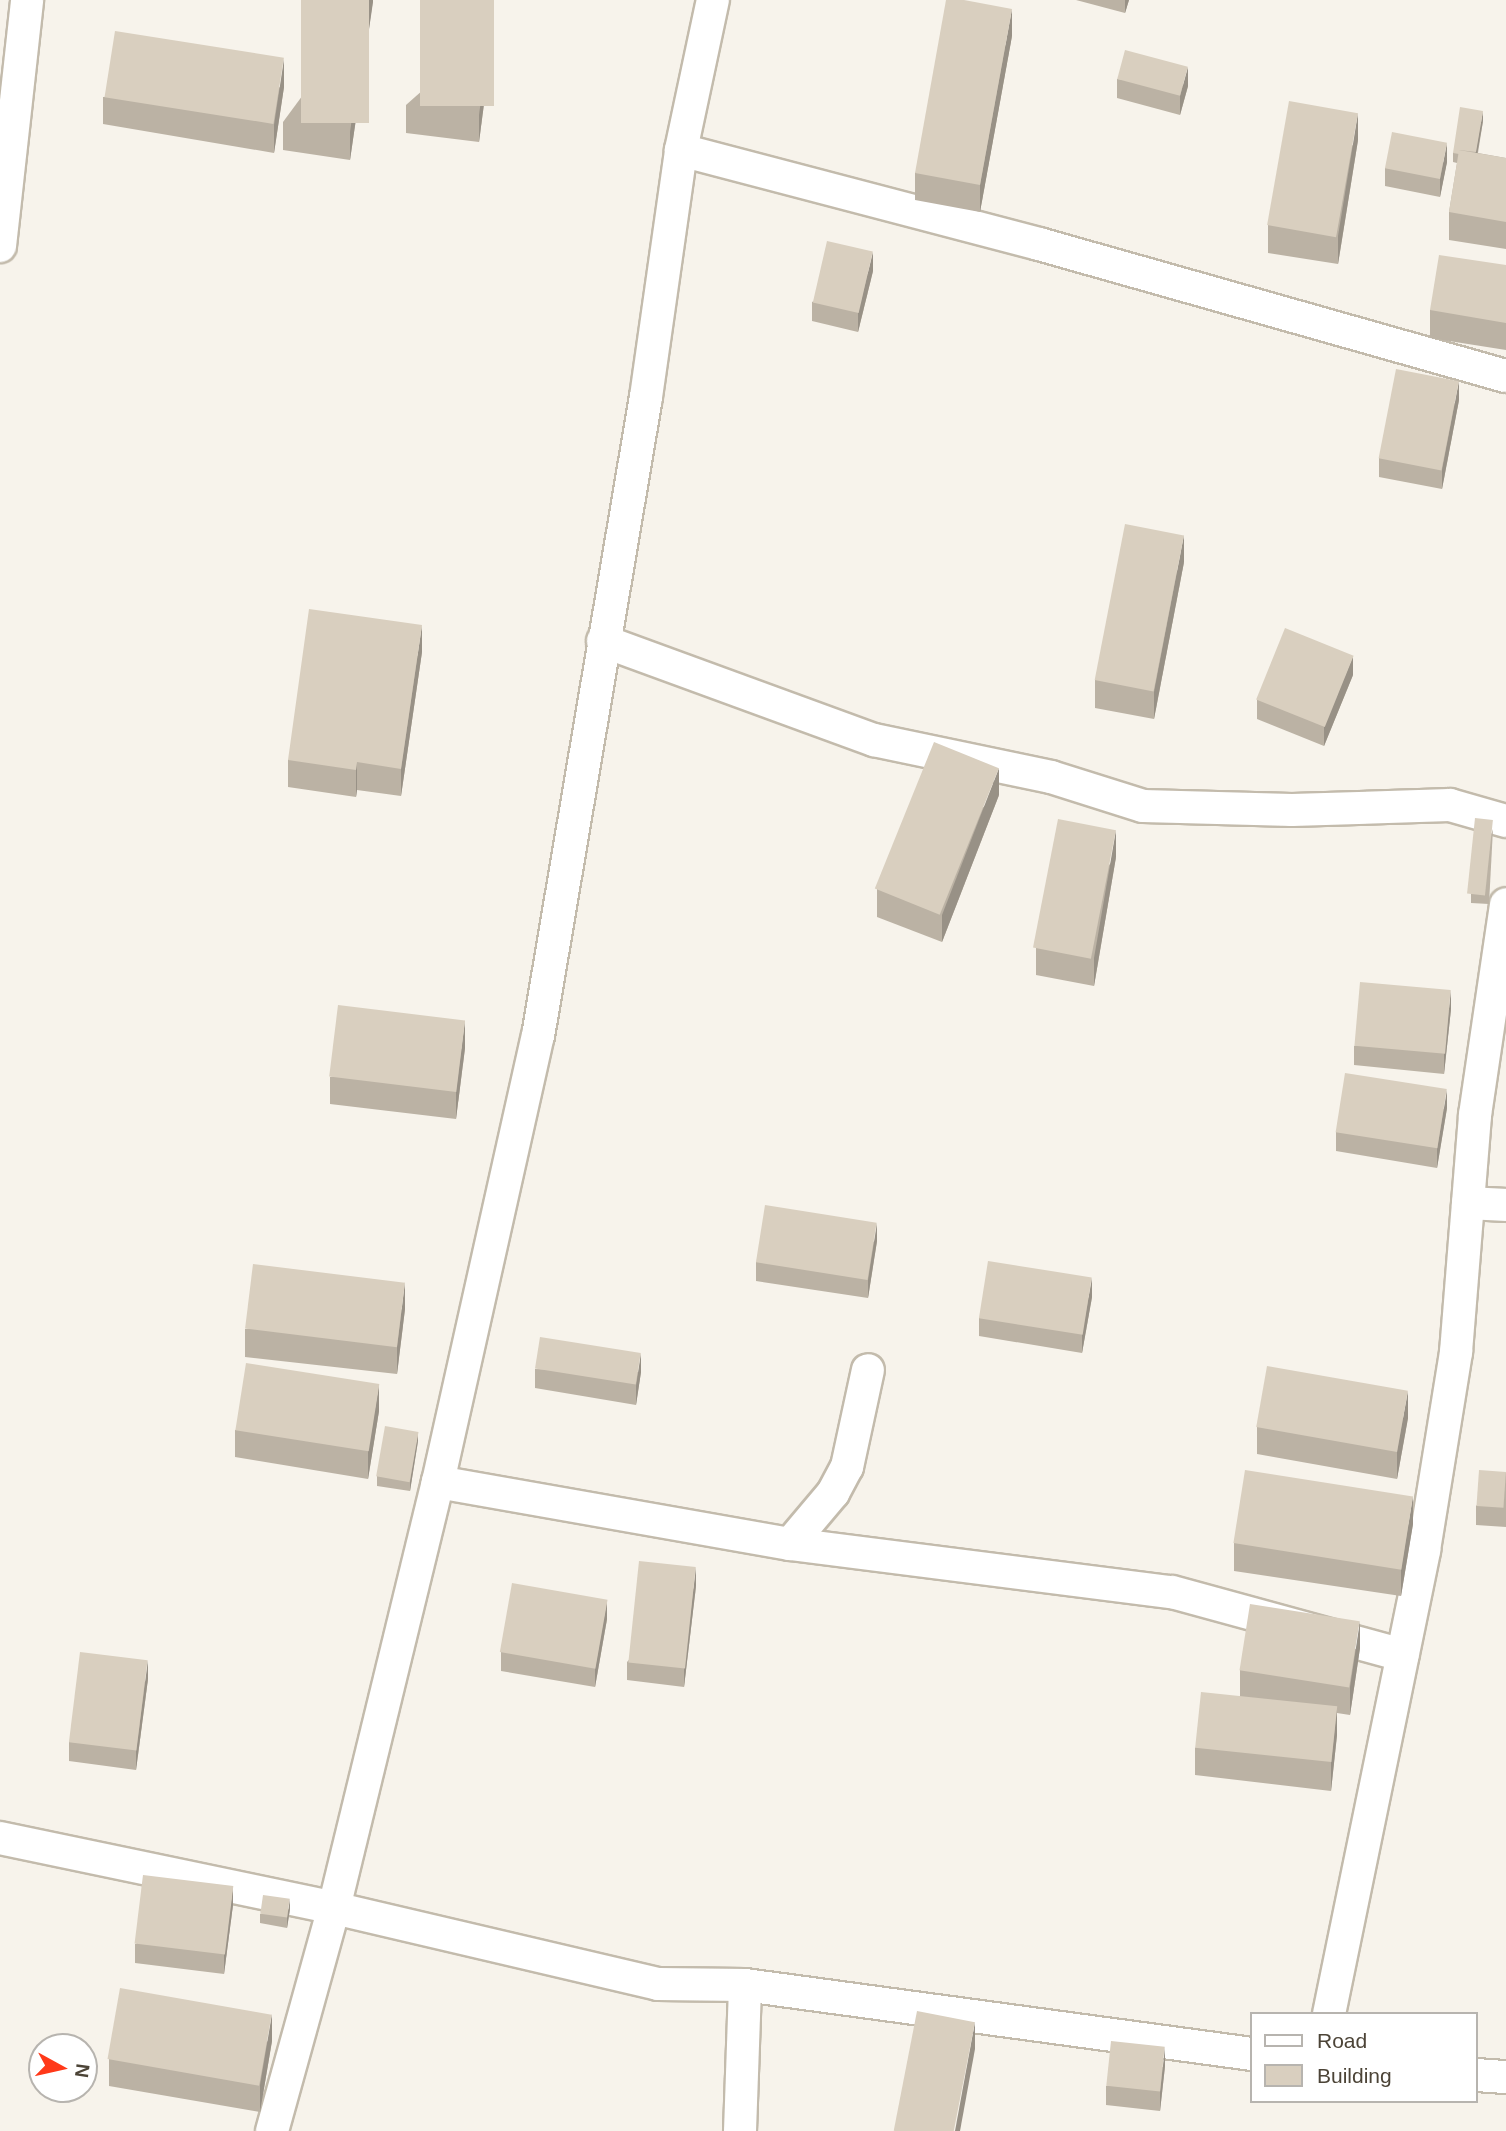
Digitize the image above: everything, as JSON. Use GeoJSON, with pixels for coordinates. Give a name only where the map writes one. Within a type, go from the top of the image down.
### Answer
{"type":"FeatureCollection","features":[{"type":"Feature","properties":{"kind":"street"},"geometry":{"type":"LineString","coordinates":[[0,246],[27,0]]}},
{"type":"Feature","properties":{"kind":"street"},"geometry":{"type":"LineString","coordinates":[[272,2131],[334,1908],[438,1482],[538,1036],[681,150],[713,0]]}},
{"type":"Feature","properties":{"kind":"street"},"geometry":{"type":"LineString","coordinates":[[681,150],[1039,244],[1506,376]]}},
{"type":"Feature","properties":{"kind":"street"},"geometry":{"type":"LineString","coordinates":[[603,641],[874,740],[1051,777],[1143,806],[1292,810],[1450,805],[1506,821]]}},
{"type":"Feature","properties":{"kind":"street"},"geometry":{"type":"LineString","coordinates":[[1329,2012],[1403,1655],[1455,1352],[1475,1115],[1506,904]]}},
{"type":"Feature","properties":{"kind":"street"},"geometry":{"type":"LineString","coordinates":[[1468,1203],[1506,1205]]}},
{"type":"Feature","properties":{"kind":"street"},"geometry":{"type":"LineString","coordinates":[[790,1544],[833,1493],[847,1467],[868,1370]]}},
{"type":"Feature","properties":{"kind":"street"},"geometry":{"type":"LineString","coordinates":[[438,1482],[790,1544],[1172,1592],[1403,1655]]}},
{"type":"Feature","properties":{"kind":"street"},"geometry":{"type":"LineString","coordinates":[[0,1838],[334,1908],[659,1984],[745,1985],[1250,2054]]}},
{"type":"Feature","properties":{"kind":"street"},"geometry":{"type":"LineString","coordinates":[[740,2131],[745,1985]]}},
{"type":"Feature","properties":{"kind":"street"},"geometry":{"type":"LineString","coordinates":[[1478,2075],[1506,2077]]}},
{"type":"Feature","properties":{"kind":"building"},"geometry":{"type":"Polygon","coordinates":[[[301,0],[369,0],[369,123],[301,123],[301,0]]]}},
{"type":"Feature","properties":{"kind":"building"},"geometry":{"type":"Polygon","coordinates":[[[420,0],[494,0],[494,106],[420,106],[420,0]]]}},
{"type":"Feature","properties":{"kind":"building"},"geometry":{"type":"Polygon","coordinates":[[[946,0],[964,0],[1012,9],[980,185],[915,173],[946,0]]]}},
{"type":"Feature","properties":{"kind":"building"},"geometry":{"type":"Polygon","coordinates":[[[115,31],[284,58],[273,124],[105,97],[115,31]]]}},
{"type":"Feature","properties":{"kind":"building"},"geometry":{"type":"Polygon","coordinates":[[[1125,50],[1188,67],[1180,96],[1117,79],[1125,50]]]}},
{"type":"Feature","properties":{"kind":"building"},"geometry":{"type":"Polygon","coordinates":[[[1289,101],[1358,113],[1336,237],[1267,225],[1289,101]]]}},
{"type":"Feature","properties":{"kind":"building"},"geometry":{"type":"Polygon","coordinates":[[[1460,107],[1483,111],[1476,152],[1459,150],[1459,154],[1453,153],[1460,107]]]}},
{"type":"Feature","properties":{"kind":"building"},"geometry":{"type":"Polygon","coordinates":[[[1392,132],[1447,143],[1440,179],[1385,168],[1392,132]]]}},
{"type":"Feature","properties":{"kind":"building"},"geometry":{"type":"Polygon","coordinates":[[[1459,150],[1506,158],[1506,222],[1449,212],[1459,150]]]}},
{"type":"Feature","properties":{"kind":"building"},"geometry":{"type":"Polygon","coordinates":[[[827,241],[873,252],[859,313],[813,302],[827,241]]]}},
{"type":"Feature","properties":{"kind":"building"},"geometry":{"type":"Polygon","coordinates":[[[1439,255],[1506,265],[1506,323],[1430,310],[1439,255]]]}},
{"type":"Feature","properties":{"kind":"building"},"geometry":{"type":"Polygon","coordinates":[[[1396,369],[1459,381],[1441,471],[1379,458],[1396,369]]]}},
{"type":"Feature","properties":{"kind":"building"},"geometry":{"type":"Polygon","coordinates":[[[1125,524],[1184,535],[1154,692],[1095,680],[1125,524]]]}},
{"type":"Feature","properties":{"kind":"building"},"geometry":{"type":"Polygon","coordinates":[[[309,609],[422,625],[401,769],[357,762],[356,770],[288,760],[309,609]]]}},
{"type":"Feature","properties":{"kind":"building"},"geometry":{"type":"Polygon","coordinates":[[[1285,628],[1354,656],[1325,727],[1256,699],[1285,628]]]}},
{"type":"Feature","properties":{"kind":"building"},"geometry":{"type":"Polygon","coordinates":[[[934,742],[999,768],[940,915],[875,888],[934,742]]]}},
{"type":"Feature","properties":{"kind":"building"},"geometry":{"type":"Polygon","coordinates":[[[1475,818],[1493,820],[1485,895],[1467,894],[1475,818]]]}},
{"type":"Feature","properties":{"kind":"building"},"geometry":{"type":"Polygon","coordinates":[[[1058,819],[1116,830],[1091,959],[1033,948],[1058,819]]]}},
{"type":"Feature","properties":{"kind":"building"},"geometry":{"type":"Polygon","coordinates":[[[1360,982],[1451,990],[1445,1054],[1354,1046],[1360,982]]]}},
{"type":"Feature","properties":{"kind":"building"},"geometry":{"type":"Polygon","coordinates":[[[338,1005],[465,1021],[456,1092],[329,1076],[338,1005]]]}},
{"type":"Feature","properties":{"kind":"building"},"geometry":{"type":"Polygon","coordinates":[[[1345,1073],[1447,1089],[1437,1148],[1336,1132],[1345,1073]]]}},
{"type":"Feature","properties":{"kind":"building"},"geometry":{"type":"Polygon","coordinates":[[[765,1205],[877,1223],[868,1280],[756,1262],[765,1205]]]}},
{"type":"Feature","properties":{"kind":"building"},"geometry":{"type":"Polygon","coordinates":[[[988,1261],[1092,1277],[1083,1335],[979,1318],[988,1261]]]}},
{"type":"Feature","properties":{"kind":"building"},"geometry":{"type":"Polygon","coordinates":[[[253,1264],[405,1283],[397,1347],[245,1329],[253,1264]]]}},
{"type":"Feature","properties":{"kind":"building"},"geometry":{"type":"Polygon","coordinates":[[[540,1337],[641,1353],[636,1385],[535,1369],[540,1337]]]}},
{"type":"Feature","properties":{"kind":"building"},"geometry":{"type":"Polygon","coordinates":[[[246,1363],[379,1384],[369,1451],[235,1430],[246,1363]]]}},
{"type":"Feature","properties":{"kind":"building"},"geometry":{"type":"Polygon","coordinates":[[[1267,1366],[1408,1391],[1397,1452],[1256,1427],[1267,1366]]]}},
{"type":"Feature","properties":{"kind":"building"},"geometry":{"type":"Polygon","coordinates":[[[385,1426],[418,1432],[410,1482],[376,1476],[385,1426]]]}},
{"type":"Feature","properties":{"kind":"building"},"geometry":{"type":"Polygon","coordinates":[[[1245,1470],[1413,1497],[1401,1570],[1233,1543],[1245,1470]]]}},
{"type":"Feature","properties":{"kind":"building"},"geometry":{"type":"Polygon","coordinates":[[[1479,1470],[1506,1472],[1503,1508],[1476,1506],[1479,1470]]]}},
{"type":"Feature","properties":{"kind":"building"},"geometry":{"type":"Polygon","coordinates":[[[639,1561],[696,1567],[685,1668],[628,1662],[639,1561]]]}},
{"type":"Feature","properties":{"kind":"building"},"geometry":{"type":"Polygon","coordinates":[[[512,1583],[608,1600],[595,1669],[500,1652],[512,1583]]]}},
{"type":"Feature","properties":{"kind":"building"},"geometry":{"type":"Polygon","coordinates":[[[1250,1604],[1360,1621],[1349,1688],[1240,1670],[1250,1604]]]}},
{"type":"Feature","properties":{"kind":"building"},"geometry":{"type":"Polygon","coordinates":[[[80,1652],[147,1660],[136,1751],[69,1742],[80,1652]]]}},
{"type":"Feature","properties":{"kind":"building"},"geometry":{"type":"Polygon","coordinates":[[[1201,1692],[1337,1706],[1331,1762],[1195,1748],[1201,1692]]]}},
{"type":"Feature","properties":{"kind":"building"},"geometry":{"type":"Polygon","coordinates":[[[143,1875],[233,1886],[225,1955],[135,1943],[143,1875]]]}},
{"type":"Feature","properties":{"kind":"building"},"geometry":{"type":"Polygon","coordinates":[[[263,1895],[290,1899],[287,1918],[260,1914],[263,1895]]]}},
{"type":"Feature","properties":{"kind":"building"},"geometry":{"type":"Polygon","coordinates":[[[120,1988],[272,2015],[259,2086],[107,2059],[120,1988]]]}},
{"type":"Feature","properties":{"kind":"building"},"geometry":{"type":"Polygon","coordinates":[[[917,2011],[975,2022],[954,2131],[894,2131],[917,2011]]]}},
{"type":"Feature","properties":{"kind":"building"},"geometry":{"type":"Polygon","coordinates":[[[1111,2041],[1165,2047],[1160,2091],[1106,2086],[1111,2041]]]}}]}
